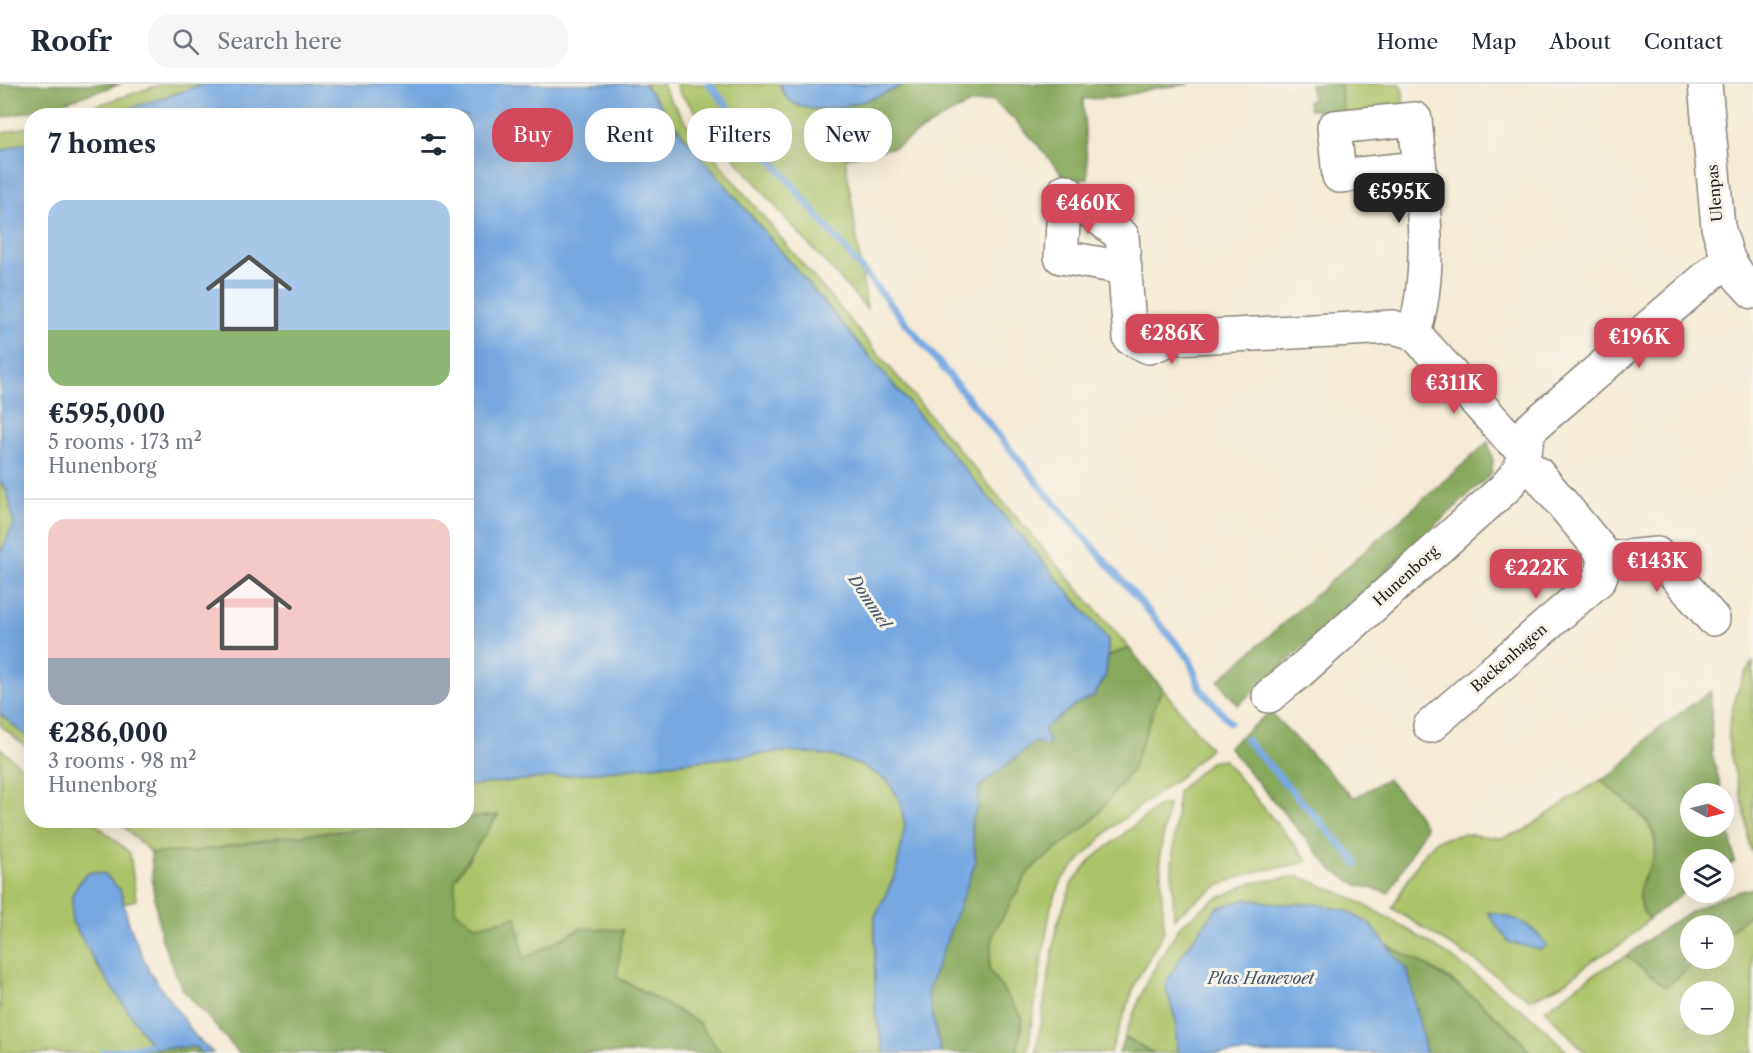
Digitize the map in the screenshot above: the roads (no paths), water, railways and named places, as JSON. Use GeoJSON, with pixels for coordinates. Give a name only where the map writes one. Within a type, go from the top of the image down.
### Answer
{"type":"FeatureCollection","features":[{"type":"Feature","properties":{"kind":"street","name":"Ulenpas"},"geometry":{"type":"LineString","coordinates":[[1705,84],[1718,227],[1728,259],[1740,278],[1753,292]]}},
{"type":"Feature","properties":{"kind":"street"},"geometry":{"type":"LineString","coordinates":[[1414,333],[1422,307],[1426,243],[1419,168]]}},
{"type":"Feature","properties":{"kind":"street","name":"Hunenborg"},"geometry":{"type":"LineString","coordinates":[[1269,696],[1299,672],[1504,488],[1519,471],[1530,429],[1728,259]]}},
{"type":"Feature","properties":{"kind":"street"},"geometry":{"type":"LineString","coordinates":[[1125,268],[1130,338],[1149,347],[1173,338],[1393,327],[1414,333],[1524,453],[1537,473],[1599,548],[1604,559],[1657,554],[1713,619]]}},
{"type":"Feature","properties":{"kind":"street","name":"Backenhagen"},"geometry":{"type":"LineString","coordinates":[[1430,726],[1599,580],[1604,559]]}},
{"type":"Feature","properties":{"kind":"water","name":"Dommel"},"geometry":{"type":"Polygon","coordinates":[[[204,84],[644,84],[662,108],[585,108],[585,162],[675,162],[675,125],[687,140],[687,162],[706,162],[1108,639],[1105,677],[1094,696],[1075,705],[1044,729],[1050,746],[1035,742],[979,787],[978,805],[971,822],[976,861],[927,993],[941,1053],[884,1053],[875,1011],[875,917],[896,873],[905,826],[900,801],[888,781],[863,766],[834,756],[779,752],[474,785],[474,108],[131,108],[204,84]]]}},
{"type":"Feature","properties":{"kind":"water"},"geometry":{"type":"Polygon","coordinates":[[[780,84],[905,84],[875,97],[836,108],[801,106],[788,98],[780,84]]]}},
{"type":"Feature","properties":{"kind":"water"},"geometry":{"type":"Polygon","coordinates":[[[24,144],[24,734],[0,714],[0,554],[14,524],[7,491],[0,481],[0,151],[24,144]]]}},
{"type":"Feature","properties":{"kind":"water"},"geometry":{"type":"Polygon","coordinates":[[[93,872],[105,874],[120,890],[129,924],[149,971],[196,1037],[213,1053],[202,1053],[196,1047],[153,1048],[97,965],[72,921],[72,895],[85,874],[93,872]]]}},
{"type":"Feature","properties":{"kind":"water","name":"Plas Hanevoet"},"geometry":{"type":"Polygon","coordinates":[[[1246,899],[1279,904],[1316,904],[1347,911],[1371,925],[1408,972],[1426,1053],[1177,1053],[1176,1021],[1165,985],[1184,952],[1217,908],[1246,899]]]}},
{"type":"Feature","properties":{"kind":"water"},"geometry":{"type":"Polygon","coordinates":[[[1487,912],[1521,922],[1534,931],[1547,945],[1540,950],[1509,942],[1487,912]]]}},
{"type":"Feature","properties":{"kind":"waterway"},"geometry":{"type":"LineString","coordinates":[[709,84],[1047,494],[1189,658],[1200,688],[1230,722]]}},
{"type":"Feature","properties":{"kind":"waterway"},"geometry":{"type":"LineString","coordinates":[[1246,740],[1357,864]]}},
{"type":"Feature","properties":{"kind":"waterway"},"geometry":{"type":"LineString","coordinates":[[103,1053],[151,1045]]}}]}
